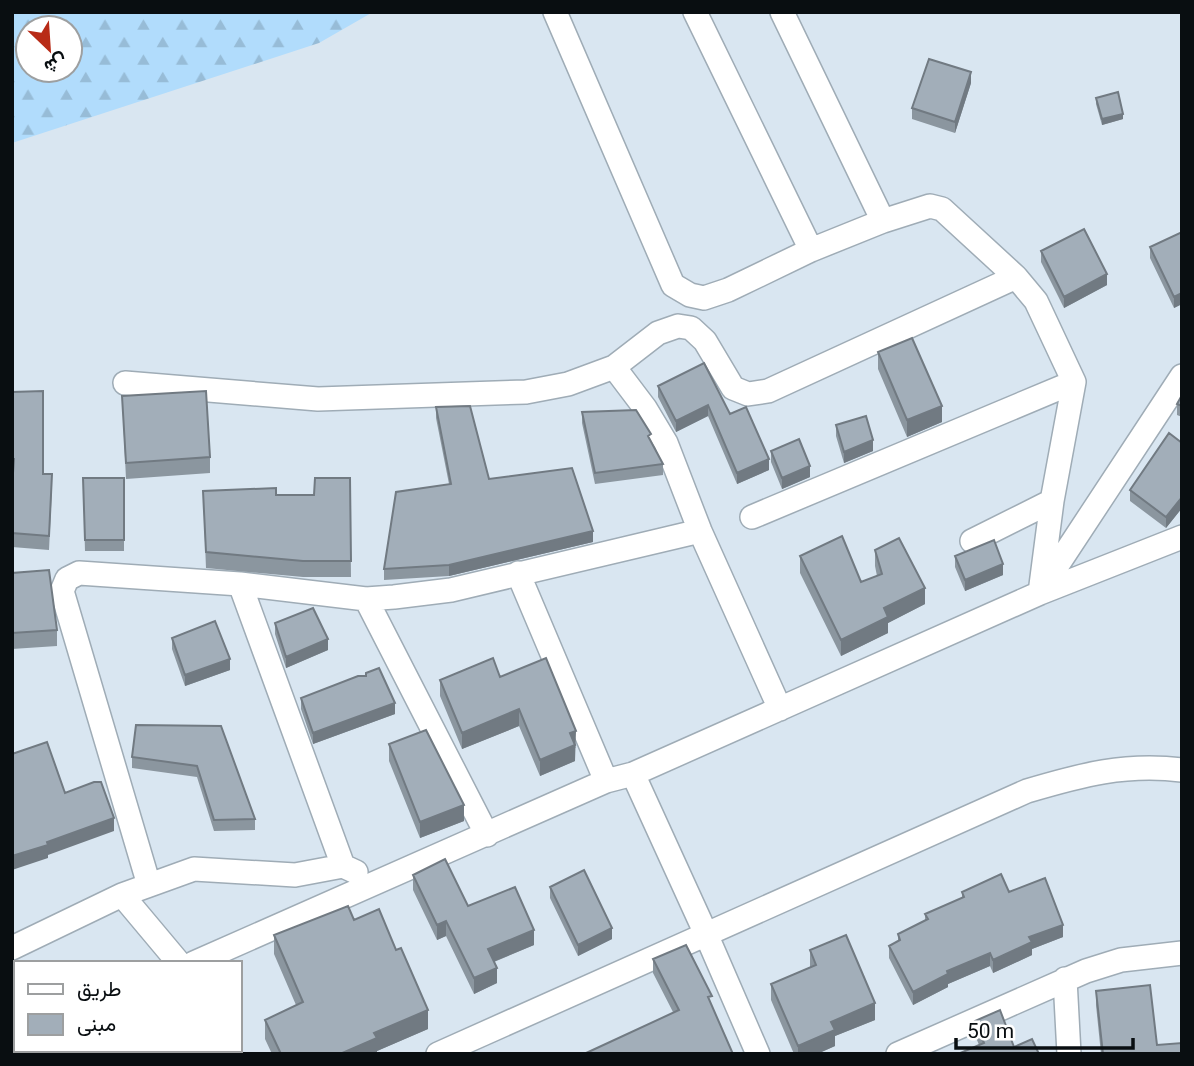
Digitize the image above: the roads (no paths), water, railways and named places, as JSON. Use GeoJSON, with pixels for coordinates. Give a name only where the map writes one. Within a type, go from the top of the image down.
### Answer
{"type":"FeatureCollection","features":[{"type":"Feature","properties":{"kind":"street"},"geometry":{"type":"LineString","coordinates":[[555,12],[673,285],[690,295],[704,298],[727,290],[811,250],[883,221],[930,206],[942,209],[1016,277],[1037,301],[1074,382],[1052,501],[1040,593]]}},
{"type":"Feature","properties":{"kind":"street"},"geometry":{"type":"LineString","coordinates":[[695,12],[811,250]]}},
{"type":"Feature","properties":{"kind":"street"},"geometry":{"type":"LineString","coordinates":[[782,12],[883,221]]}},
{"type":"Feature","properties":{"kind":"street"},"geometry":{"type":"LineString","coordinates":[[125,383],[318,399],[513,393],[568,384],[614,367],[658,333],[677,326],[691,328],[705,341],[733,388],[748,394],[768,391],[1016,277]]}},
{"type":"Feature","properties":{"kind":"street"},"geometry":{"type":"LineString","coordinates":[[614,367],[645,408],[666,443],[700,531],[780,709]]}},
{"type":"Feature","properties":{"kind":"street"},"geometry":{"type":"LineString","coordinates":[[1040,593],[1182,376]]}},
{"type":"Feature","properties":{"kind":"street"},"geometry":{"type":"LineString","coordinates":[[752,517],[1074,382]]}},
{"type":"Feature","properties":{"kind":"street"},"geometry":{"type":"LineString","coordinates":[[972,541],[1052,501]]}},
{"type":"Feature","properties":{"kind":"street"},"geometry":{"type":"LineString","coordinates":[[149,886],[62,591],[67,579],[79,573],[240,584],[366,599],[451,590],[700,531]]}},
{"type":"Feature","properties":{"kind":"street"},"geometry":{"type":"LineString","coordinates":[[198,961],[606,781],[633,774],[1040,593],[1182,537]]}},
{"type":"Feature","properties":{"kind":"street"},"geometry":{"type":"LineString","coordinates":[[518,573],[606,781]]}},
{"type":"Feature","properties":{"kind":"street"},"geometry":{"type":"LineString","coordinates":[[240,584],[343,866]]}},
{"type":"Feature","properties":{"kind":"street"},"geometry":{"type":"LineString","coordinates":[[366,599],[487,835]]}},
{"type":"Feature","properties":{"kind":"street"},"geometry":{"type":"LineString","coordinates":[[438,1054],[1027,791],[1079,775],[1119,769],[1149,767],[1182,770]]}},
{"type":"Feature","properties":{"kind":"street"},"geometry":{"type":"LineString","coordinates":[[633,774],[758,1054]]}},
{"type":"Feature","properties":{"kind":"street"},"geometry":{"type":"LineString","coordinates":[[12,948],[122,895],[194,869],[295,875],[343,866],[378,881]]}},
{"type":"Feature","properties":{"kind":"street"},"geometry":{"type":"LineString","coordinates":[[122,895],[177,961]]}},
{"type":"Feature","properties":{"kind":"street"},"geometry":{"type":"LineString","coordinates":[[898,1054],[1065,979],[1121,960],[1182,953]]}},
{"type":"Feature","properties":{"kind":"street"},"geometry":{"type":"LineString","coordinates":[[1065,979],[1069,1054]]}}]}
